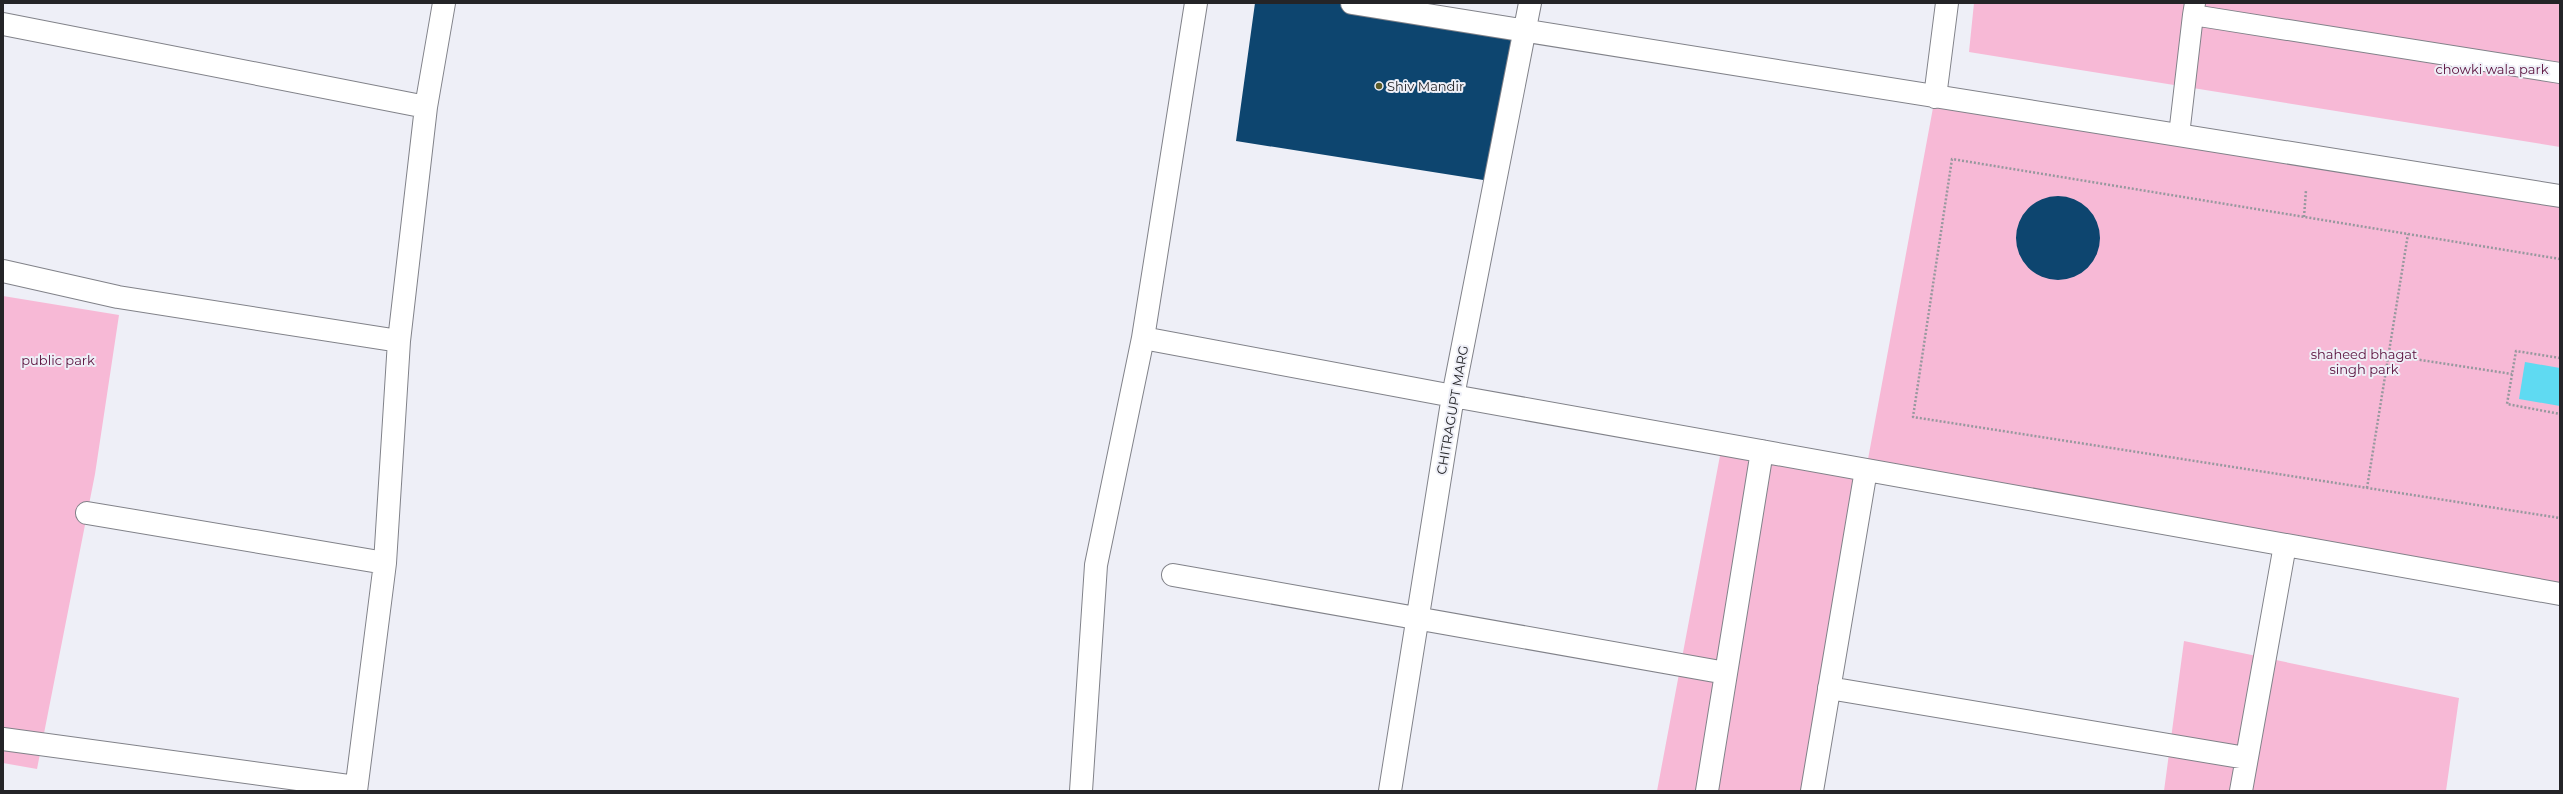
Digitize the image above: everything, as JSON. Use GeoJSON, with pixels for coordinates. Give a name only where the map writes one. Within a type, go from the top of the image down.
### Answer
{"type":"FeatureCollection","features":[{"type":"Feature","properties":{"kind":"street"},"geometry":{"type":"LineString","coordinates":[[3,739],[356,789],[385,563],[399,341],[426,107],[444,3]]}},
{"type":"Feature","properties":{"kind":"street"},"geometry":{"type":"LineString","coordinates":[[1081,791],[1096,565],[1143,338],[1196,3]]}},
{"type":"Feature","properties":{"kind":"street"},"geometry":{"type":"LineString","coordinates":[[1352,3],[2560,196]]}},
{"type":"Feature","properties":{"kind":"street","name":"CHITRAGUPT MARG"},"geometry":{"type":"LineString","coordinates":[[1390,791],[1453,396],[1530,3]]}},
{"type":"Feature","properties":{"kind":"street"},"geometry":{"type":"LineString","coordinates":[[1935,96],[1947,3]]}},
{"type":"Feature","properties":{"kind":"street"},"geometry":{"type":"LineString","coordinates":[[3,24],[426,107]]}},
{"type":"Feature","properties":{"kind":"street"},"geometry":{"type":"LineString","coordinates":[[3,271],[118,297],[399,341]]}},
{"type":"Feature","properties":{"kind":"street"},"geometry":{"type":"LineString","coordinates":[[1143,338],[1762,452],[2560,594]]}},
{"type":"Feature","properties":{"kind":"street"},"geometry":{"type":"LineString","coordinates":[[1708,791],[1762,452]]}},
{"type":"Feature","properties":{"kind":"street"},"geometry":{"type":"LineString","coordinates":[[1812,791],[1866,470]]}},
{"type":"Feature","properties":{"kind":"street"},"geometry":{"type":"LineString","coordinates":[[87,513],[385,563]]}},
{"type":"Feature","properties":{"kind":"street"},"geometry":{"type":"LineString","coordinates":[[2240,791],[2285,545]]}},
{"type":"Feature","properties":{"kind":"street"},"geometry":{"type":"LineString","coordinates":[[1173,575],[1418,617],[1726,673]]}},
{"type":"Feature","properties":{"kind":"street"},"geometry":{"type":"LineString","coordinates":[[1829,688],[2246,758]]}},
{"type":"Feature","properties":{"kind":"lane"},"geometry":{"type":"LineString","coordinates":[[2179,135],[2194,9],[2560,73]]}},
{"type":"Feature","properties":{"kind":"path"},"geometry":{"type":"LineString","coordinates":[[2560,259],[1952,159],[1913,417],[2560,518]]}},
{"type":"Feature","properties":{"kind":"path"},"geometry":{"type":"LineString","coordinates":[[2367,488],[2408,234]]}},
{"type":"Feature","properties":{"kind":"path"},"geometry":{"type":"LineString","coordinates":[[2560,358],[2516,351],[2507,404],[2560,414]]}},
{"type":"Feature","properties":{"kind":"path"},"geometry":{"type":"LineString","coordinates":[[2388,355],[2512,374]]}},
{"type":"Feature","properties":{"kind":"green space","name":"chowki wala park"},"geometry":{"type":"Polygon","coordinates":[[[1974,3],[2560,3],[2560,147],[1969,52],[1974,3]]]}},
{"type":"Feature","properties":{"kind":"green space","name":"shaheed bhagat singh park"},"geometry":{"type":"Polygon","coordinates":[[[1935,97],[2560,197],[2560,593],[1866,470],[1935,97]]]}},
{"type":"Feature","properties":{"kind":"green space","name":"public park"},"geometry":{"type":"Polygon","coordinates":[[[3,296],[119,315],[95,474],[37,769],[3,763],[3,296]]]}},
{"type":"Feature","properties":{"kind":"green space"},"geometry":{"type":"Polygon","coordinates":[[[1722,445],[1866,470],[1801,791],[1657,791],[1722,445]]]}},
{"type":"Feature","properties":{"kind":"green space"},"geometry":{"type":"Polygon","coordinates":[[[2184,641],[2459,698],[2446,791],[2164,791],[2184,641]]]}},
{"type":"Feature","properties":{"kind":"water"},"geometry":{"type":"Polygon","coordinates":[[[2525,362],[2560,368],[2560,406],[2519,399],[2525,362]]]}},
{"type":"Feature","properties":{"kind":"building","name":"Shiv Mandir"},"geometry":{"type":"Polygon","coordinates":[[[1255,3],[1352,3],[1525,31],[1496,182],[1236,141],[1255,3]]]}},
{"type":"Feature","properties":{"kind":"building"},"geometry":{"type":"Polygon","coordinates":[[[2058,196],[2074,199],[2081,203],[2093,215],[2097,222],[2100,238],[2097,254],[2093,261],[2081,273],[2074,277],[2058,280],[2042,277],[2035,273],[2023,261],[2019,254],[2016,238],[2019,222],[2023,215],[2035,203],[2042,199],[2058,196]]]}},
{"type":"Feature","properties":{"kind":"place","name":"Shiv Mandir"},"geometry":{"type":"Point","coordinates":[1379,86]}}]}
